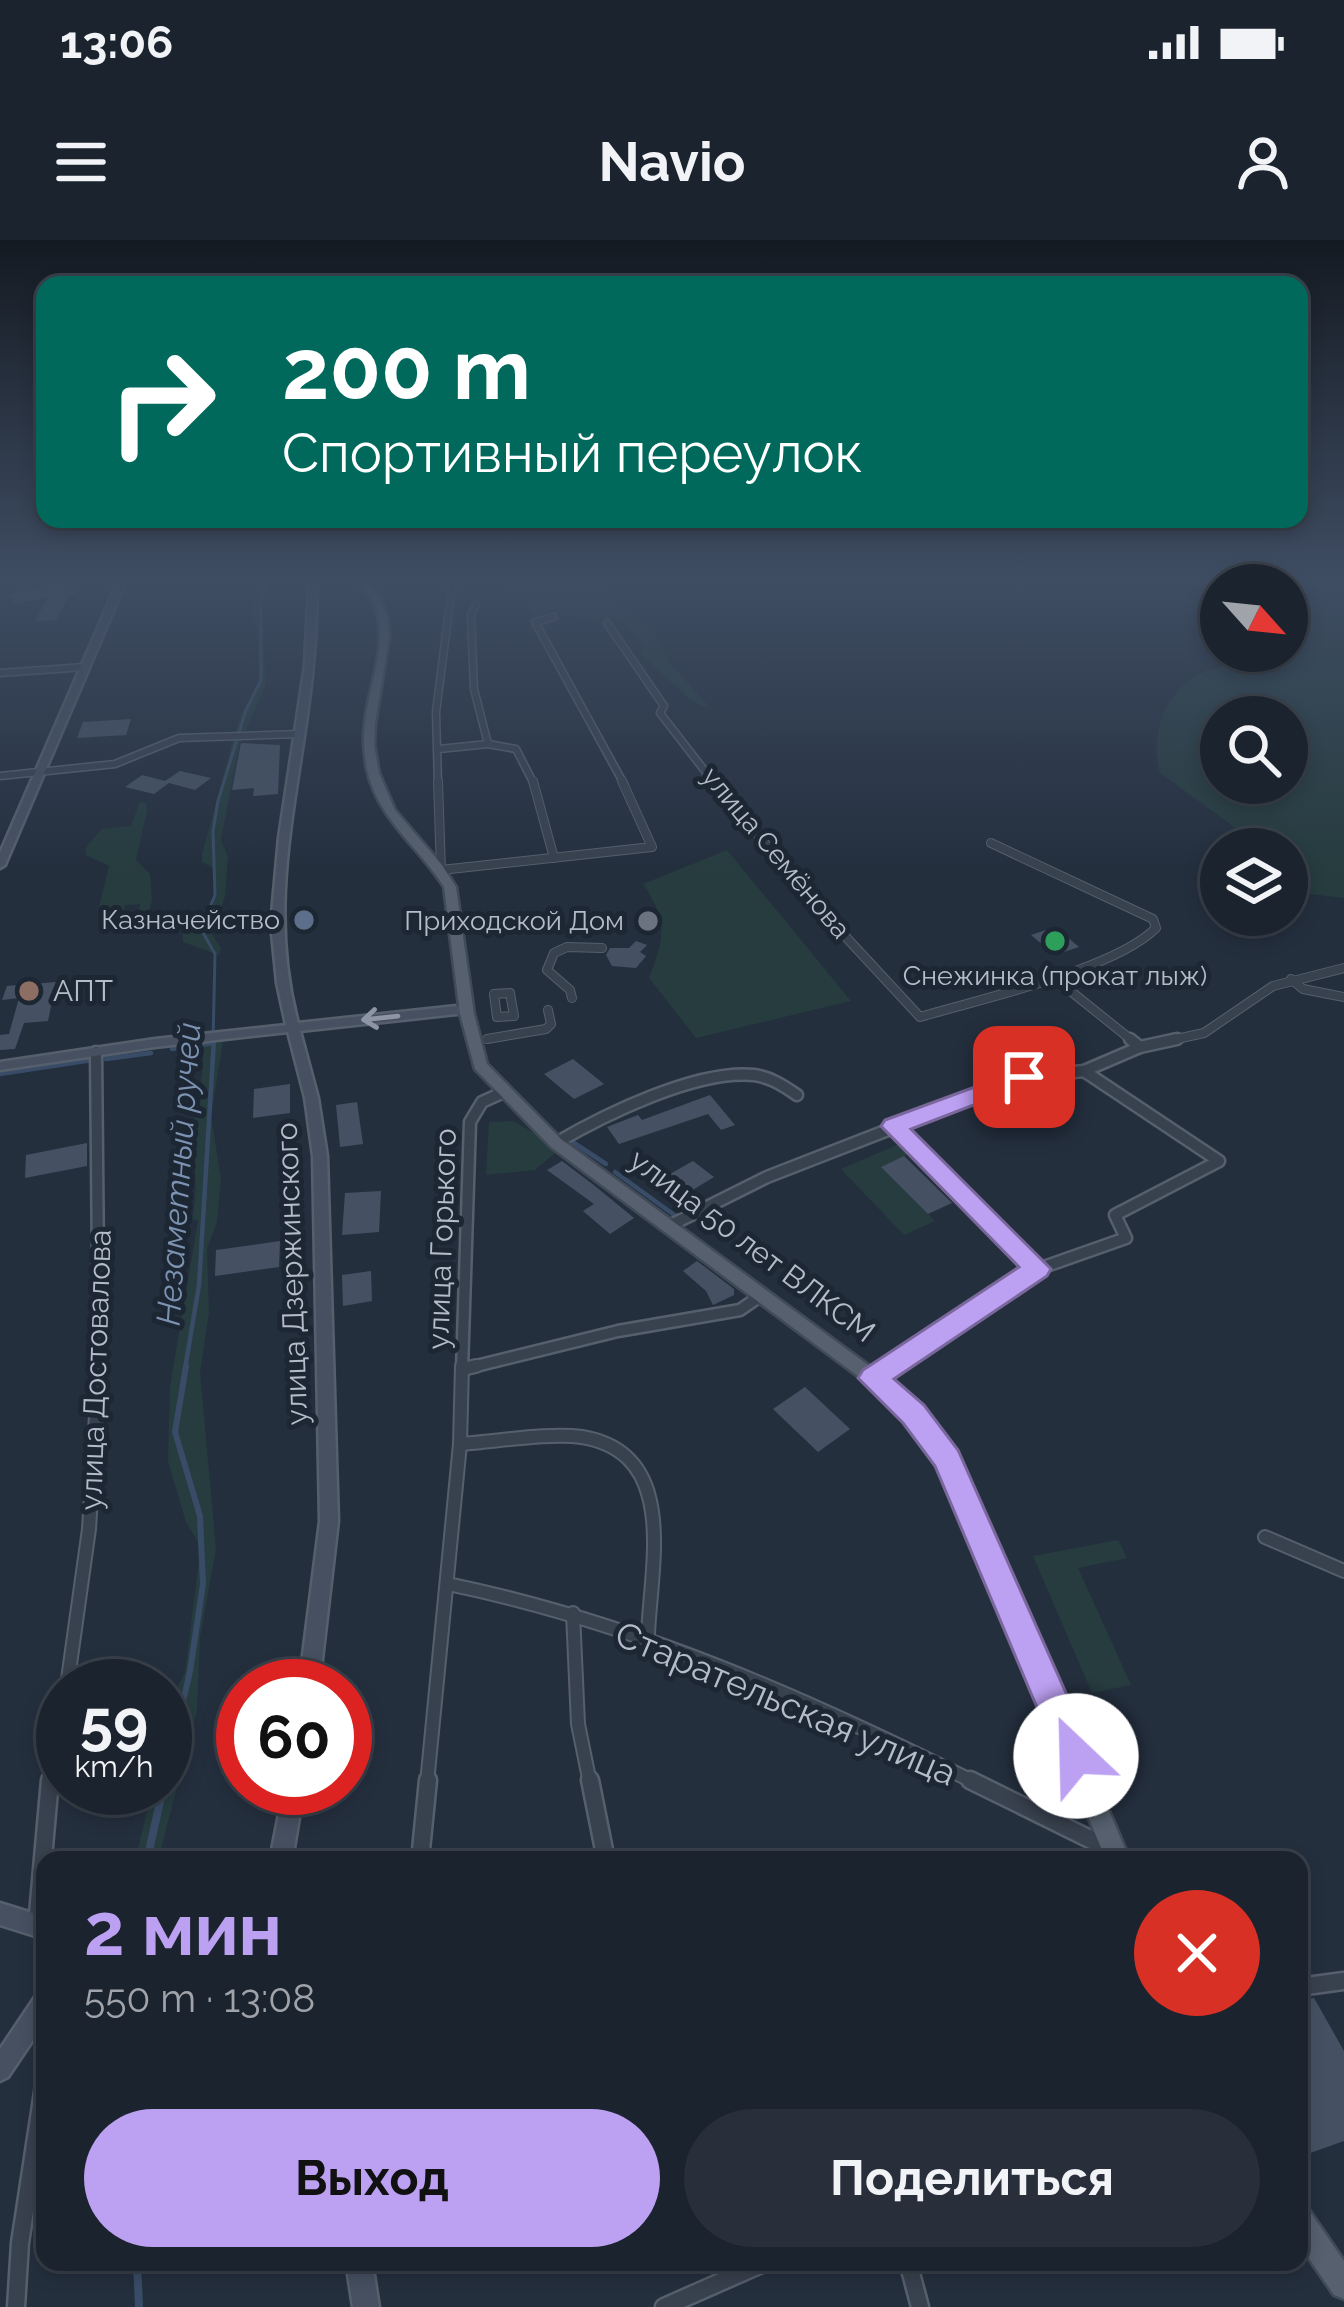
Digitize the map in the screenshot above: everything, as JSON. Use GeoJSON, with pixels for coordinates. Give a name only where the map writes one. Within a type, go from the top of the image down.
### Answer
{"type":"FeatureCollection","features":[{"type":"Feature","properties":{"kind":"main road"},"geometry":{"type":"LineString","coordinates":[[378,675],[369,726],[376,782],[399,829],[441,870],[450,886],[466,1009],[480,1066],[504,1092]]}},
{"type":"Feature","properties":{"kind":"main road","name":"улица 50 лет ВЛКСМ"},"geometry":{"type":"LineString","coordinates":[[504,1092],[556,1142],[763,1294],[913,1414],[947,1459],[1114,1851]]}},
{"type":"Feature","properties":{"kind":"main road"},"geometry":{"type":"LineString","coordinates":[[1308,2233],[1344,2285]]}},
{"type":"Feature","properties":{"kind":"street"},"geometry":{"type":"LineString","coordinates":[[0,865],[81,675]]}},
{"type":"Feature","properties":{"kind":"street","name":"улица Дзержинского"},"geometry":{"type":"LineString","coordinates":[[309,675],[277,918],[278,951],[294,1028],[317,1110],[329,1521],[312,1659]]}},
{"type":"Feature","properties":{"kind":"street"},"geometry":{"type":"LineString","coordinates":[[441,675],[436,712],[441,870],[652,847],[631,797],[564,675]]}},
{"type":"Feature","properties":{"kind":"street"},"geometry":{"type":"LineString","coordinates":[[473,675],[488,744]]}},
{"type":"Feature","properties":{"kind":"street","name":"улица Семёнова"},"geometry":{"type":"LineString","coordinates":[[643,675],[664,706],[660,713],[780,863],[920,1017],[1052,977]]}},
{"type":"Feature","properties":{"kind":"street"},"geometry":{"type":"LineString","coordinates":[[0,776],[116,764],[179,738],[298,734]]}},
{"type":"Feature","properties":{"kind":"street"},"geometry":{"type":"LineString","coordinates":[[439,749],[488,744],[516,749],[532,776],[554,858]]}},
{"type":"Feature","properties":{"kind":"street"},"geometry":{"type":"LineString","coordinates":[[991,844],[1153,919],[1156,928],[1142,942],[1052,977]]}},
{"type":"Feature","properties":{"kind":"street"},"geometry":{"type":"LineString","coordinates":[[572,998],[570,990],[547,970],[552,953],[560,946],[602,948]]}},
{"type":"Feature","properties":{"kind":"street"},"geometry":{"type":"LineString","coordinates":[[671,1226],[767,1177],[894,1126],[1024,1077],[1084,1071],[1140,1047],[1204,1033],[1291,979],[1344,968]]}},
{"type":"Feature","properties":{"kind":"street"},"geometry":{"type":"LineString","coordinates":[[1052,977],[1140,1047]]}},
{"type":"Feature","properties":{"kind":"street"},"geometry":{"type":"LineString","coordinates":[[1291,979],[1304,989],[1344,998]]}},
{"type":"Feature","properties":{"kind":"street"},"geometry":{"type":"LineString","coordinates":[[0,1066],[227,1034],[466,1009]]}},
{"type":"Feature","properties":{"kind":"street"},"geometry":{"type":"LineString","coordinates":[[487,1039],[546,1029],[551,1024],[548,1010]]}},
{"type":"Feature","properties":{"kind":"street"},"geometry":{"type":"LineString","coordinates":[[507,1016],[511,1035]]}},
{"type":"Feature","properties":{"kind":"street","name":"улица Достовалова"},"geometry":{"type":"LineString","coordinates":[[72,1659],[87,1574],[103,1279],[96,1052]]}},
{"type":"Feature","properties":{"kind":"street"},"geometry":{"type":"LineString","coordinates":[[873,1378],[1038,1269],[1126,1238],[1115,1215],[1219,1161],[1084,1071]]}},
{"type":"Feature","properties":{"kind":"street"},"geometry":{"type":"LineString","coordinates":[[556,1142],[617,1111],[723,1077],[751,1074],[767,1078],[797,1096]]}},
{"type":"Feature","properties":{"kind":"street","name":"улица Горького"},"geometry":{"type":"LineString","coordinates":[[421,1851],[460,1444],[470,1121],[482,1102],[504,1092]]}},
{"type":"Feature","properties":{"kind":"street"},"geometry":{"type":"LineString","coordinates":[[894,1126],[1038,1269]]}},
{"type":"Feature","properties":{"kind":"street"},"geometry":{"type":"LineString","coordinates":[[464,1369],[618,1331],[740,1310],[763,1294]]}},
{"type":"Feature","properties":{"kind":"street"},"geometry":{"type":"LineString","coordinates":[[460,1444],[583,1437],[632,1460],[650,1487],[654,1513],[648,1634]]}},
{"type":"Feature","properties":{"kind":"street"},"geometry":{"type":"LineString","coordinates":[[1265,1537],[1344,1570]]}},
{"type":"Feature","properties":{"kind":"street","name":"Старательская улица"},"geometry":{"type":"LineString","coordinates":[[448,1584],[525,1596],[648,1634],[1105,1851]]}},
{"type":"Feature","properties":{"kind":"street"},"geometry":{"type":"LineString","coordinates":[[573,1613],[578,1724],[604,1851]]}},
{"type":"Feature","properties":{"kind":"street"},"geometry":{"type":"LineString","coordinates":[[45,1851],[47,1815]]}},
{"type":"Feature","properties":{"kind":"street"},"geometry":{"type":"LineString","coordinates":[[283,1851],[289,1815]]}},
{"type":"Feature","properties":{"kind":"street"},"geometry":{"type":"LineString","coordinates":[[0,1914],[36,1925]]}},
{"type":"Feature","properties":{"kind":"street"},"geometry":{"type":"LineString","coordinates":[[1308,1986],[1344,1981]]}},
{"type":"Feature","properties":{"kind":"street"},"geometry":{"type":"LineString","coordinates":[[0,2069],[36,2015]]}},
{"type":"Feature","properties":{"kind":"street"},"geometry":{"type":"LineString","coordinates":[[16,2307],[36,2138]]}},
{"type":"Feature","properties":{"kind":"street"},"geometry":{"type":"LineString","coordinates":[[360,2271],[366,2307]]}},
{"type":"Feature","properties":{"kind":"street"},"geometry":{"type":"LineString","coordinates":[[664,2307],[746,2271]]}},
{"type":"Feature","properties":{"kind":"street"},"geometry":{"type":"LineString","coordinates":[[910,2271],[920,2307]]}},
{"type":"Feature","properties":{"kind":"green space"},"geometry":{"type":"Polygon","coordinates":[[[259,675],[265,675],[239,746],[221,840],[228,857],[225,896],[212,934],[221,948],[219,955],[183,942],[183,934],[187,923],[211,905],[216,892],[213,868],[202,862],[202,854],[240,715],[259,685],[259,675]]]}},
{"type":"Feature","properties":{"kind":"green space"},"geometry":{"type":"Polygon","coordinates":[[[664,675],[681,675],[712,710],[692,701],[664,675]]]}},
{"type":"Feature","properties":{"kind":"green space"},"geometry":{"type":"Polygon","coordinates":[[[1197,675],[1344,675],[1344,898],[1308,894],[1308,828],[1235,828],[1202,804],[1308,804],[1308,696],[1200,696],[1200,802],[1160,773],[1158,731],[1176,693],[1197,675]]]}},
{"type":"Feature","properties":{"kind":"green space"},"geometry":{"type":"Polygon","coordinates":[[[140,802],[146,803],[147,811],[136,860],[150,874],[152,900],[145,923],[136,928],[140,904],[125,905],[119,926],[107,931],[109,910],[99,907],[109,866],[86,855],[86,847],[102,829],[131,826],[140,802]]]}},
{"type":"Feature","properties":{"kind":"green space"},"geometry":{"type":"Polygon","coordinates":[[[727,850],[851,1001],[696,1038],[649,978],[661,930],[657,909],[643,884],[727,850]]]}},
{"type":"Feature","properties":{"kind":"green space"},"geometry":{"type":"Polygon","coordinates":[[[223,1041],[211,1116],[221,1179],[217,1222],[207,1249],[209,1312],[200,1373],[216,1549],[200,1637],[192,1730],[192,1659],[187,1659],[198,1542],[186,1522],[168,1461],[170,1386],[198,1221],[192,1219],[194,1124],[200,1043],[223,1041]]]}},
{"type":"Feature","properties":{"kind":"green space"},"geometry":{"type":"Polygon","coordinates":[[[513,1121],[561,1148],[535,1170],[486,1175],[489,1122],[513,1121]]]}},
{"type":"Feature","properties":{"kind":"green space"},"geometry":{"type":"Polygon","coordinates":[[[899,1144],[909,1154],[882,1167],[935,1221],[904,1235],[841,1169],[899,1144]]]}},
{"type":"Feature","properties":{"kind":"green space"},"geometry":{"type":"Polygon","coordinates":[[[1118,1540],[1127,1558],[1078,1568],[1131,1685],[1092,1693],[1033,1556],[1118,1540]]]}},
{"type":"Feature","properties":{"kind":"green space"},"geometry":{"type":"Polygon","coordinates":[[[146,1815],[170,1815],[160,1851],[137,1851],[146,1815]]]}},
{"type":"Feature","properties":{"kind":"building"},"geometry":{"type":"Polygon","coordinates":[[[131,719],[126,735],[77,738],[83,722],[131,719]]]}},
{"type":"Feature","properties":{"kind":"building"},"geometry":{"type":"Polygon","coordinates":[[[241,743],[280,745],[278,794],[253,796],[254,788],[232,790],[241,743]]]}},
{"type":"Feature","properties":{"kind":"building"},"geometry":{"type":"Polygon","coordinates":[[[180,771],[211,778],[195,790],[169,783],[154,794],[125,787],[142,775],[165,781],[180,771]]]}},
{"type":"Feature","properties":{"kind":"building","name":"Снежинка (прокат лыж)"},"geometry":{"type":"Polygon","coordinates":[[[1055,927],[1079,947],[1055,955],[1031,935],[1055,927]]]}},
{"type":"Feature","properties":{"kind":"building"},"geometry":{"type":"Polygon","coordinates":[[[636,941],[647,945],[640,952],[646,956],[636,968],[612,966],[606,955],[610,948],[629,948],[636,941]]]}},
{"type":"Feature","properties":{"kind":"building"},"geometry":{"type":"Polygon","coordinates":[[[56,982],[48,1021],[24,1023],[15,1049],[0,1050],[0,1035],[9,1034],[19,998],[2,1000],[7,986],[56,982]]]}},
{"type":"Feature","properties":{"kind":"building"},"geometry":{"type":"Polygon","coordinates":[[[573,1059],[604,1084],[574,1099],[544,1074],[573,1059]]]}},
{"type":"Feature","properties":{"kind":"building"},"geometry":{"type":"Polygon","coordinates":[[[290,1084],[290,1113],[253,1118],[254,1089],[290,1084]]]}},
{"type":"Feature","properties":{"kind":"building"},"geometry":{"type":"Polygon","coordinates":[[[710,1095],[735,1125],[721,1130],[708,1114],[619,1144],[607,1127],[638,1115],[642,1120],[710,1095]]]}},
{"type":"Feature","properties":{"kind":"building"},"geometry":{"type":"Polygon","coordinates":[[[357,1102],[363,1144],[340,1147],[336,1105],[357,1102]]]}},
{"type":"Feature","properties":{"kind":"building"},"geometry":{"type":"Polygon","coordinates":[[[87,1143],[87,1166],[25,1178],[26,1155],[87,1143]]]}},
{"type":"Feature","properties":{"kind":"building"},"geometry":{"type":"Polygon","coordinates":[[[904,1156],[952,1203],[928,1214],[881,1167],[904,1156]]]}},
{"type":"Feature","properties":{"kind":"building"},"geometry":{"type":"Polygon","coordinates":[[[562,1161],[634,1218],[610,1234],[583,1211],[594,1204],[547,1170],[562,1161]]]}},
{"type":"Feature","properties":{"kind":"building"},"geometry":{"type":"Polygon","coordinates":[[[693,1161],[714,1177],[691,1191],[670,1174],[693,1161]]]}},
{"type":"Feature","properties":{"kind":"building"},"geometry":{"type":"Polygon","coordinates":[[[381,1191],[379,1232],[342,1235],[345,1193],[381,1191]]]}},
{"type":"Feature","properties":{"kind":"building"},"geometry":{"type":"Polygon","coordinates":[[[280,1241],[279,1267],[215,1276],[216,1250],[280,1241]]]}},
{"type":"Feature","properties":{"kind":"building"},"geometry":{"type":"Polygon","coordinates":[[[697,1261],[734,1289],[734,1295],[713,1305],[706,1291],[683,1271],[697,1261]]]}},
{"type":"Feature","properties":{"kind":"building"},"geometry":{"type":"Polygon","coordinates":[[[371,1271],[372,1301],[343,1306],[342,1275],[371,1271]]]}},
{"type":"Feature","properties":{"kind":"building"},"geometry":{"type":"Polygon","coordinates":[[[805,1387],[850,1429],[818,1452],[773,1409],[805,1387]]]}},
{"type":"Feature","properties":{"kind":"building"},"geometry":{"type":"Polygon","coordinates":[[[1314,1998],[1344,2051],[1344,2141],[1308,2154],[1308,1999],[1314,1998]]]}},
{"type":"Feature","properties":{"kind":"waterway","name":"Незаметный ручей"},"geometry":{"type":"LineString","coordinates":[[213,1042],[215,954],[201,929],[215,895],[213,831],[246,710],[261,675]]}},
{"type":"Feature","properties":{"kind":"waterway","name":"Незаметный ручей"},"geometry":{"type":"LineString","coordinates":[[185,1369],[199,1285],[214,1039]]}},
{"type":"Feature","properties":{"kind":"waterway"},"geometry":{"type":"LineString","coordinates":[[172,1049],[213,1043]]}},
{"type":"Feature","properties":{"kind":"waterway"},"geometry":{"type":"LineString","coordinates":[[106,1059],[151,1053]]}},
{"type":"Feature","properties":{"kind":"waterway"},"geometry":{"type":"LineString","coordinates":[[0,1074],[92,1060]]}},
{"type":"Feature","properties":{"kind":"waterway"},"geometry":{"type":"LineString","coordinates":[[574,1143],[606,1164]]}},
{"type":"Feature","properties":{"kind":"waterway"},"geometry":{"type":"LineString","coordinates":[[615,1172],[677,1217]]}},
{"type":"Feature","properties":{"kind":"waterway","name":"Незаметный ручей"},"geometry":{"type":"LineString","coordinates":[[186,1366],[175,1432],[200,1516],[203,1584],[192,1659]]}},
{"type":"Feature","properties":{"kind":"waterway","name":"Незаметный ручей"},"geometry":{"type":"LineString","coordinates":[[149,1851],[157,1815]]}},
{"type":"Feature","properties":{"kind":"waterway","name":"Незаметный ручей"},"geometry":{"type":"LineString","coordinates":[[137,2271],[139,2307]]}},
{"type":"Feature","properties":{"kind":"place","name":"Казначейство"},"geometry":{"type":"Point","coordinates":[304,920]}},
{"type":"Feature","properties":{"kind":"place","name":"Приходской Дом"},"geometry":{"type":"Point","coordinates":[648,921]}},
{"type":"Feature","properties":{"kind":"place","name":"Снежинка (прокат лыж)"},"geometry":{"type":"Point","coordinates":[1055,941]}},
{"type":"Feature","properties":{"kind":"place","name":"АПТ"},"geometry":{"type":"Point","coordinates":[29,991]}},
{"type":"Feature","properties":{"kind":"route"},"geometry":{"type":"LineString","coordinates":[[1024,1077],[894,1126],[1038,1269],[873,1378],[913,1414],[947,1459],[1076,1756]]}}]}
